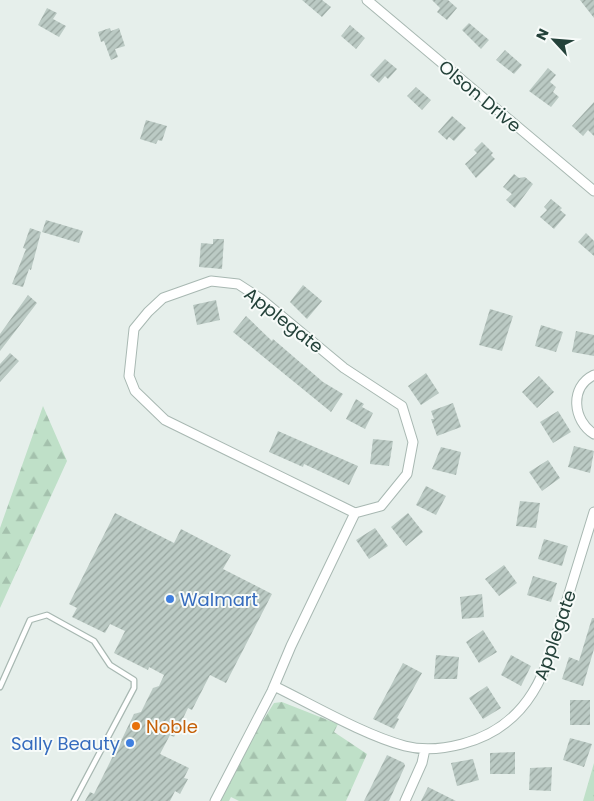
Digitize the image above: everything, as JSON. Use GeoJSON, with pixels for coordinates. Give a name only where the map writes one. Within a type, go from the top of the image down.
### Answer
{"type":"FeatureCollection","features":[{"type":"Feature","properties":{"kind":"street","name":"Olson Drive"},"geometry":{"type":"LineString","coordinates":[[366,0],[594,191]]}},
{"type":"Feature","properties":{"kind":"street","name":"Applegate"},"geometry":{"type":"LineString","coordinates":[[211,281],[238,284],[261,299],[344,368],[402,406],[413,442],[407,474],[381,506],[355,513],[165,420],[151,408],[135,391],[129,376],[134,329],[148,312],[163,298],[211,281]]}},
{"type":"Feature","properties":{"kind":"street"},"geometry":{"type":"LineString","coordinates":[[594,375],[582,385],[576,408],[581,423],[594,434]]}},
{"type":"Feature","properties":{"kind":"street","name":"Applegate"},"geometry":{"type":"LineString","coordinates":[[274,686],[386,740],[425,749],[455,746],[486,735],[510,720],[529,699],[539,684],[552,654],[594,512]]}},
{"type":"Feature","properties":{"kind":"street"},"geometry":{"type":"LineString","coordinates":[[215,801],[274,686],[290,646],[355,513]]}},
{"type":"Feature","properties":{"kind":"street"},"geometry":{"type":"LineString","coordinates":[[406,801],[422,763],[425,749]]}},
{"type":"Feature","properties":{"kind":"lane"},"geometry":{"type":"LineString","coordinates":[[0,688],[30,620],[46,615],[94,641],[110,665],[134,680],[134,688],[74,801]]}},
{"type":"Feature","properties":{"kind":"green space"},"geometry":{"type":"Polygon","coordinates":[[[43,406],[67,461],[0,608],[0,528],[43,406]]]}},
{"type":"Feature","properties":{"kind":"green space"},"geometry":{"type":"Polygon","coordinates":[[[282,702],[338,724],[334,732],[367,754],[346,801],[239,801],[231,797],[229,801],[219,801],[248,744],[274,703],[282,702]]]}},
{"type":"Feature","properties":{"kind":"green space"},"geometry":{"type":"Polygon","coordinates":[[[594,763],[594,801],[583,801],[594,763]]]}},
{"type":"Feature","properties":{"kind":"building"},"geometry":{"type":"Polygon","coordinates":[[[302,0],[322,0],[331,7],[322,17],[302,0]]]}},
{"type":"Feature","properties":{"kind":"building"},"geometry":{"type":"Polygon","coordinates":[[[432,0],[448,0],[457,8],[447,20],[437,12],[440,8],[432,0]]]}},
{"type":"Feature","properties":{"kind":"building"},"geometry":{"type":"Polygon","coordinates":[[[580,0],[594,0],[594,18],[580,0]]]}},
{"type":"Feature","properties":{"kind":"building"},"geometry":{"type":"Polygon","coordinates":[[[47,8],[57,13],[53,19],[66,26],[59,37],[38,25],[47,8]]]}},
{"type":"Feature","properties":{"kind":"building"},"geometry":{"type":"Polygon","coordinates":[[[469,23],[489,40],[481,49],[462,30],[469,23]]]}},
{"type":"Feature","properties":{"kind":"building"},"geometry":{"type":"Polygon","coordinates":[[[350,25],[365,38],[356,49],[341,36],[350,25]]]}},
{"type":"Feature","properties":{"kind":"building"},"geometry":{"type":"Polygon","coordinates":[[[110,28],[111,31],[119,28],[125,46],[115,49],[118,57],[111,60],[104,41],[101,42],[98,32],[110,28]]]}},
{"type":"Feature","properties":{"kind":"building"},"geometry":{"type":"Polygon","coordinates":[[[505,50],[522,65],[514,74],[496,60],[505,50]]]}},
{"type":"Feature","properties":{"kind":"building"},"geometry":{"type":"Polygon","coordinates":[[[385,59],[397,69],[388,79],[385,76],[379,83],[370,75],[385,59]]]}},
{"type":"Feature","properties":{"kind":"building"},"geometry":{"type":"Polygon","coordinates":[[[548,68],[556,75],[550,82],[556,87],[553,92],[559,97],[551,107],[529,91],[548,68]]]}},
{"type":"Feature","properties":{"kind":"building"},"geometry":{"type":"Polygon","coordinates":[[[416,87],[431,100],[422,110],[407,96],[416,87]]]}},
{"type":"Feature","properties":{"kind":"building"},"geometry":{"type":"Polygon","coordinates":[[[594,102],[594,136],[588,130],[583,136],[572,126],[594,102]]]}},
{"type":"Feature","properties":{"kind":"building"},"geometry":{"type":"Polygon","coordinates":[[[452,116],[466,128],[454,141],[449,137],[447,140],[438,132],[452,116]]]}},
{"type":"Feature","properties":{"kind":"building"},"geometry":{"type":"Polygon","coordinates":[[[146,120],[167,126],[162,141],[158,140],[156,144],[140,139],[146,120]]]}},
{"type":"Feature","properties":{"kind":"building"},"geometry":{"type":"Polygon","coordinates":[[[482,142],[493,153],[491,155],[495,159],[476,178],[465,164],[477,153],[474,150],[482,142]]]}},
{"type":"Feature","properties":{"kind":"building"},"geometry":{"type":"Polygon","coordinates":[[[514,174],[519,178],[525,177],[533,184],[515,208],[506,200],[512,194],[503,187],[514,174]]]}},
{"type":"Feature","properties":{"kind":"building"},"geometry":{"type":"Polygon","coordinates":[[[551,199],[562,208],[560,210],[566,215],[554,229],[540,217],[547,210],[544,207],[551,199]]]}},
{"type":"Feature","properties":{"kind":"building"},"geometry":{"type":"Polygon","coordinates":[[[46,220],[83,231],[79,243],[42,232],[46,220]]]}},
{"type":"Feature","properties":{"kind":"building"},"geometry":{"type":"Polygon","coordinates":[[[30,228],[41,232],[31,270],[29,269],[23,287],[12,284],[26,249],[23,248],[30,228]]]}},
{"type":"Feature","properties":{"kind":"building"},"geometry":{"type":"Polygon","coordinates":[[[586,233],[594,241],[594,256],[578,242],[586,233]]]}},
{"type":"Feature","properties":{"kind":"building"},"geometry":{"type":"Polygon","coordinates":[[[213,239],[224,239],[222,269],[199,267],[201,243],[213,244],[213,239]]]}},
{"type":"Feature","properties":{"kind":"building"},"geometry":{"type":"Polygon","coordinates":[[[303,285],[322,301],[307,319],[290,302],[303,285]]]}},
{"type":"Feature","properties":{"kind":"building"},"geometry":{"type":"Polygon","coordinates":[[[28,295],[37,303],[0,351],[0,334],[28,295]]]}},
{"type":"Feature","properties":{"kind":"building"},"geometry":{"type":"Polygon","coordinates":[[[216,300],[220,320],[197,325],[193,305],[216,300]]]}},
{"type":"Feature","properties":{"kind":"building"},"geometry":{"type":"Polygon","coordinates":[[[490,309],[513,316],[502,351],[479,345],[490,309]]]}},
{"type":"Feature","properties":{"kind":"building"},"geometry":{"type":"Polygon","coordinates":[[[246,316],[272,341],[273,339],[323,382],[343,394],[331,412],[233,332],[246,316]]]}},
{"type":"Feature","properties":{"kind":"building"},"geometry":{"type":"Polygon","coordinates":[[[541,325],[563,332],[556,352],[535,346],[541,325]]]}},
{"type":"Feature","properties":{"kind":"building"},"geometry":{"type":"Polygon","coordinates":[[[576,331],[594,335],[594,356],[572,352],[576,331]]]}},
{"type":"Feature","properties":{"kind":"building"},"geometry":{"type":"Polygon","coordinates":[[[10,353],[19,361],[0,382],[0,364],[10,353]]]}},
{"type":"Feature","properties":{"kind":"building"},"geometry":{"type":"Polygon","coordinates":[[[426,373],[439,393],[421,405],[408,386],[426,373]]]}},
{"type":"Feature","properties":{"kind":"building"},"geometry":{"type":"Polygon","coordinates":[[[539,376],[554,392],[537,408],[522,392],[539,376]]]}},
{"type":"Feature","properties":{"kind":"building"},"geometry":{"type":"Polygon","coordinates":[[[356,399],[364,404],[362,407],[373,413],[365,429],[346,419],[356,399]]]}},
{"type":"Feature","properties":{"kind":"building"},"geometry":{"type":"Polygon","coordinates":[[[453,403],[461,427],[437,436],[431,419],[434,419],[431,411],[453,403]]]}},
{"type":"Feature","properties":{"kind":"building"},"geometry":{"type":"Polygon","coordinates":[[[558,411],[571,432],[553,443],[540,422],[558,411]]]}},
{"type":"Feature","properties":{"kind":"building"},"geometry":{"type":"Polygon","coordinates":[[[278,431],[358,466],[349,485],[304,464],[303,467],[269,452],[278,431]]]}},
{"type":"Feature","properties":{"kind":"building"},"geometry":{"type":"Polygon","coordinates":[[[373,439],[393,441],[389,466],[370,464],[373,439]]]}},
{"type":"Feature","properties":{"kind":"building"},"geometry":{"type":"Polygon","coordinates":[[[574,446],[594,451],[590,473],[568,467],[574,446]]]}},
{"type":"Feature","properties":{"kind":"building"},"geometry":{"type":"Polygon","coordinates":[[[441,447],[461,452],[456,475],[432,469],[441,447]]]}},
{"type":"Feature","properties":{"kind":"building"},"geometry":{"type":"Polygon","coordinates":[[[548,460],[560,478],[542,491],[529,472],[548,460]]]}},
{"type":"Feature","properties":{"kind":"building"},"geometry":{"type":"Polygon","coordinates":[[[426,486],[446,496],[436,515],[416,505],[426,486]]]}},
{"type":"Feature","properties":{"kind":"building"},"geometry":{"type":"Polygon","coordinates":[[[520,501],[540,503],[536,528],[516,526],[520,501]]]}},
{"type":"Feature","properties":{"kind":"building","name":"Walmart"},"geometry":{"type":"Polygon","coordinates":[[[115,513],[174,543],[181,529],[231,555],[223,569],[272,594],[226,683],[210,675],[192,710],[188,708],[174,737],[170,735],[160,754],[189,768],[184,778],[188,779],[180,794],[175,791],[170,801],[85,801],[90,792],[94,794],[118,746],[110,741],[122,739],[134,714],[141,712],[153,688],[159,686],[164,675],[149,667],[148,670],[114,653],[125,631],[110,624],[105,633],[72,617],[77,608],[69,604],[115,513]]]}},
{"type":"Feature","properties":{"kind":"building"},"geometry":{"type":"Polygon","coordinates":[[[408,513],[423,532],[406,546],[391,527],[408,513]]]}},
{"type":"Feature","properties":{"kind":"building"},"geometry":{"type":"Polygon","coordinates":[[[375,528],[388,546],[369,559],[356,540],[375,528]]]}},
{"type":"Feature","properties":{"kind":"building"},"geometry":{"type":"Polygon","coordinates":[[[544,539],[568,546],[562,566],[538,559],[544,539]]]}},
{"type":"Feature","properties":{"kind":"building"},"geometry":{"type":"Polygon","coordinates":[[[504,565],[517,583],[499,596],[485,579],[504,565]]]}},
{"type":"Feature","properties":{"kind":"building"},"geometry":{"type":"Polygon","coordinates":[[[533,576],[557,583],[551,602],[527,595],[533,576]]]}},
{"type":"Feature","properties":{"kind":"building"},"geometry":{"type":"Polygon","coordinates":[[[482,594],[484,617],[462,619],[460,597],[482,594]]]}},
{"type":"Feature","properties":{"kind":"building"},"geometry":{"type":"Polygon","coordinates":[[[592,618],[594,618],[594,649],[583,686],[562,679],[569,657],[579,661],[592,618]]]}},
{"type":"Feature","properties":{"kind":"building"},"geometry":{"type":"Polygon","coordinates":[[[483,630],[497,652],[479,663],[466,642],[483,630]]]}},
{"type":"Feature","properties":{"kind":"building"},"geometry":{"type":"Polygon","coordinates":[[[436,655],[459,657],[457,679],[434,679],[436,655]]]}},
{"type":"Feature","properties":{"kind":"building"},"geometry":{"type":"Polygon","coordinates":[[[511,655],[531,666],[521,686],[501,675],[511,655]]]}},
{"type":"Feature","properties":{"kind":"building"},"geometry":{"type":"Polygon","coordinates":[[[403,663],[422,673],[397,718],[399,719],[394,729],[373,719],[403,663]]]}},
{"type":"Feature","properties":{"kind":"building"},"geometry":{"type":"Polygon","coordinates":[[[487,686],[501,708],[483,719],[469,698],[487,686]]]}},
{"type":"Feature","properties":{"kind":"building"},"geometry":{"type":"Polygon","coordinates":[[[570,700],[590,700],[590,725],[570,725],[570,700]]]}},
{"type":"Feature","properties":{"kind":"building"},"geometry":{"type":"Polygon","coordinates":[[[570,738],[592,744],[584,767],[563,760],[570,738]]]}},
{"type":"Feature","properties":{"kind":"building"},"geometry":{"type":"Polygon","coordinates":[[[515,752],[515,774],[490,774],[490,753],[515,752]]]}},
{"type":"Feature","properties":{"kind":"building"},"geometry":{"type":"Polygon","coordinates":[[[387,755],[404,763],[405,766],[389,801],[364,801],[387,755]]]}},
{"type":"Feature","properties":{"kind":"building"},"geometry":{"type":"Polygon","coordinates":[[[473,759],[479,780],[457,786],[451,763],[473,759]]]}},
{"type":"Feature","properties":{"kind":"building"},"geometry":{"type":"Polygon","coordinates":[[[552,767],[551,791],[529,790],[530,768],[552,767]]]}},
{"type":"Feature","properties":{"kind":"building"},"geometry":{"type":"Polygon","coordinates":[[[428,787],[456,801],[421,801],[428,787]]]}},
{"type":"Feature","properties":{"kind":"place","name":"Walmart"},"geometry":{"type":"Point","coordinates":[170,599]}},
{"type":"Feature","properties":{"kind":"place","name":"Noble"},"geometry":{"type":"Point","coordinates":[136,726]}},
{"type":"Feature","properties":{"kind":"place","name":"Sally Beauty"},"geometry":{"type":"Point","coordinates":[130,743]}}]}
